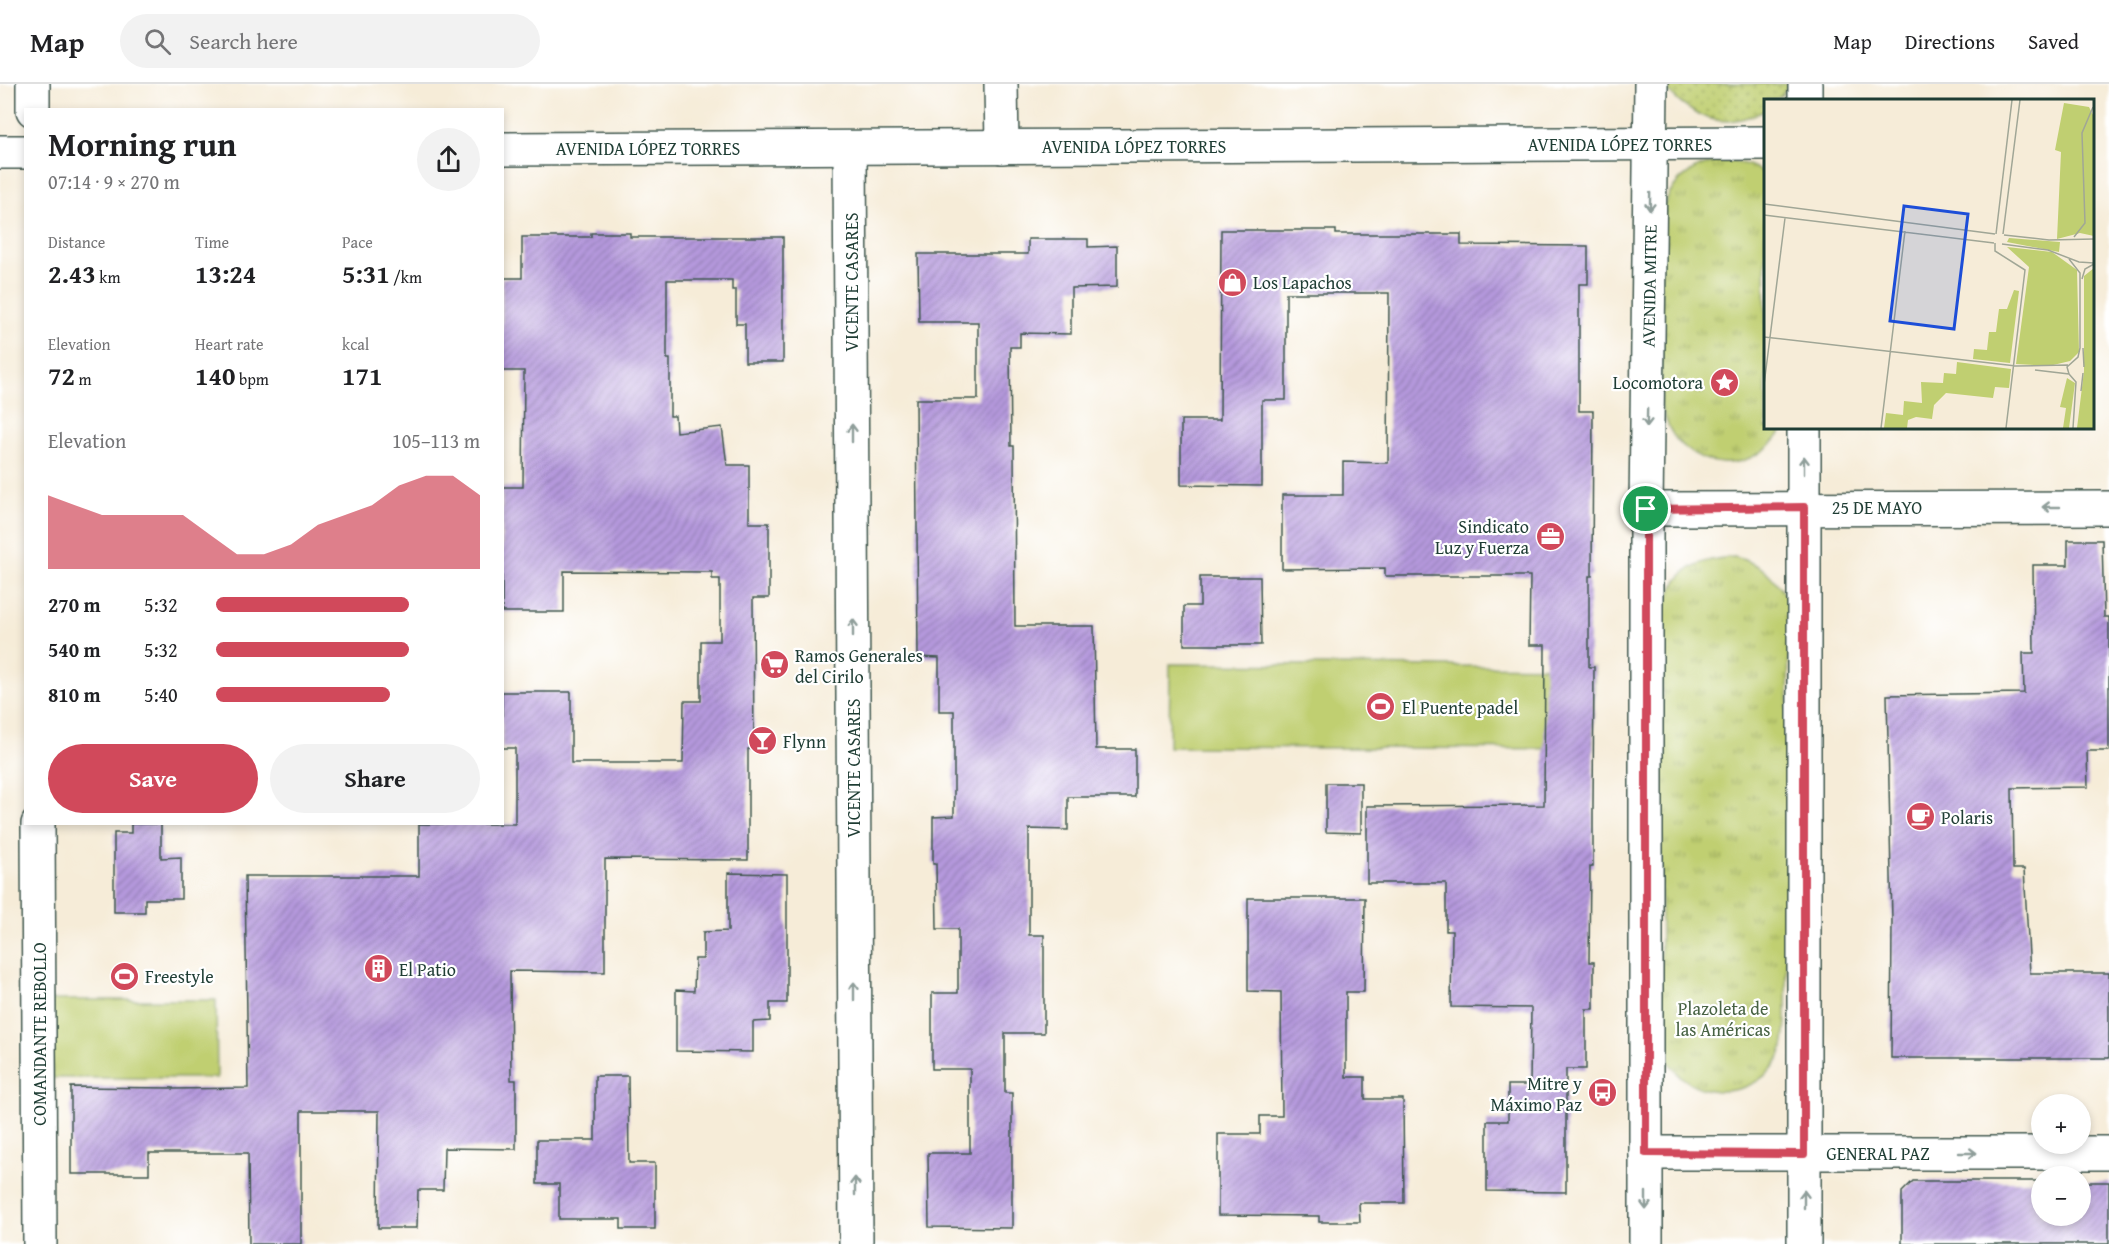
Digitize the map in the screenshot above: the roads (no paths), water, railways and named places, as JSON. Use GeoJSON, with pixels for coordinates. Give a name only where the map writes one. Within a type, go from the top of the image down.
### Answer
{"type":"FeatureCollection","features":[{"type":"Feature","properties":{"kind":"main road"},"geometry":{"type":"LineString","coordinates":[[33,84],[33,108]]}},
{"type":"Feature","properties":{"kind":"main road"},"geometry":{"type":"LineString","coordinates":[[1001,84],[1002,147]]}},
{"type":"Feature","properties":{"kind":"main road","name":"AVENIDA MITRE"},"geometry":{"type":"LineString","coordinates":[[1646,1244],[1646,509],[1651,84]]}},
{"type":"Feature","properties":{"kind":"main road","name":"AVENIDA LÓPEZ TORRES"},"geometry":{"type":"LineString","coordinates":[[504,149],[1764,143]]}},
{"type":"Feature","properties":{"kind":"main road","name":"VICENTE CASARES"},"geometry":{"type":"LineString","coordinates":[[850,148],[856,1244]]}},
{"type":"Feature","properties":{"kind":"main road"},"geometry":{"type":"LineString","coordinates":[[0,152],[24,152]]}},
{"type":"Feature","properties":{"kind":"main road"},"geometry":{"type":"LineString","coordinates":[[1804,429],[1804,1244]]}},
{"type":"Feature","properties":{"kind":"main road","name":"25 DE MAYO"},"geometry":{"type":"LineString","coordinates":[[1646,509],[2109,508]]}},
{"type":"Feature","properties":{"kind":"main road","name":"COMANDANTE REBOLLO"},"geometry":{"type":"LineString","coordinates":[[38,825],[40,1244]]}},
{"type":"Feature","properties":{"kind":"main road","name":"GENERAL PAZ"},"geometry":{"type":"LineString","coordinates":[[1646,1153],[2109,1153]]}},
{"type":"Feature","properties":{"kind":"place","name":"Los Lapachos"},"geometry":{"type":"Point","coordinates":[1232,282]}},
{"type":"Feature","properties":{"kind":"place","name":"Locomotora"},"geometry":{"type":"Point","coordinates":[1724,382]}},
{"type":"Feature","properties":{"kind":"place","name":"Sindicato Luz y Fuerza"},"geometry":{"type":"Point","coordinates":[1550,536]}},
{"type":"Feature","properties":{"kind":"place","name":"Ramos Generales del Cirilo"},"geometry":{"type":"Point","coordinates":[774,665]}},
{"type":"Feature","properties":{"kind":"place","name":"El Puente padel"},"geometry":{"type":"Point","coordinates":[1381,707]}},
{"type":"Feature","properties":{"kind":"place","name":"Flynn"},"geometry":{"type":"Point","coordinates":[762,741]}},
{"type":"Feature","properties":{"kind":"place","name":"Polaris"},"geometry":{"type":"Point","coordinates":[1920,817]}},
{"type":"Feature","properties":{"kind":"place","name":"El Patio"},"geometry":{"type":"Point","coordinates":[378,969]}},
{"type":"Feature","properties":{"kind":"place","name":"Freestyle"},"geometry":{"type":"Point","coordinates":[124,976]}},
{"type":"Feature","properties":{"kind":"place","name":"Mitre y Máximo Paz"},"geometry":{"type":"Point","coordinates":[1603,1093]}},
{"type":"Feature","properties":{"kind":"park label","name":"Plazoleta de las Américas"},"geometry":{"type":"Point","coordinates":[1723,1018]}}]}
